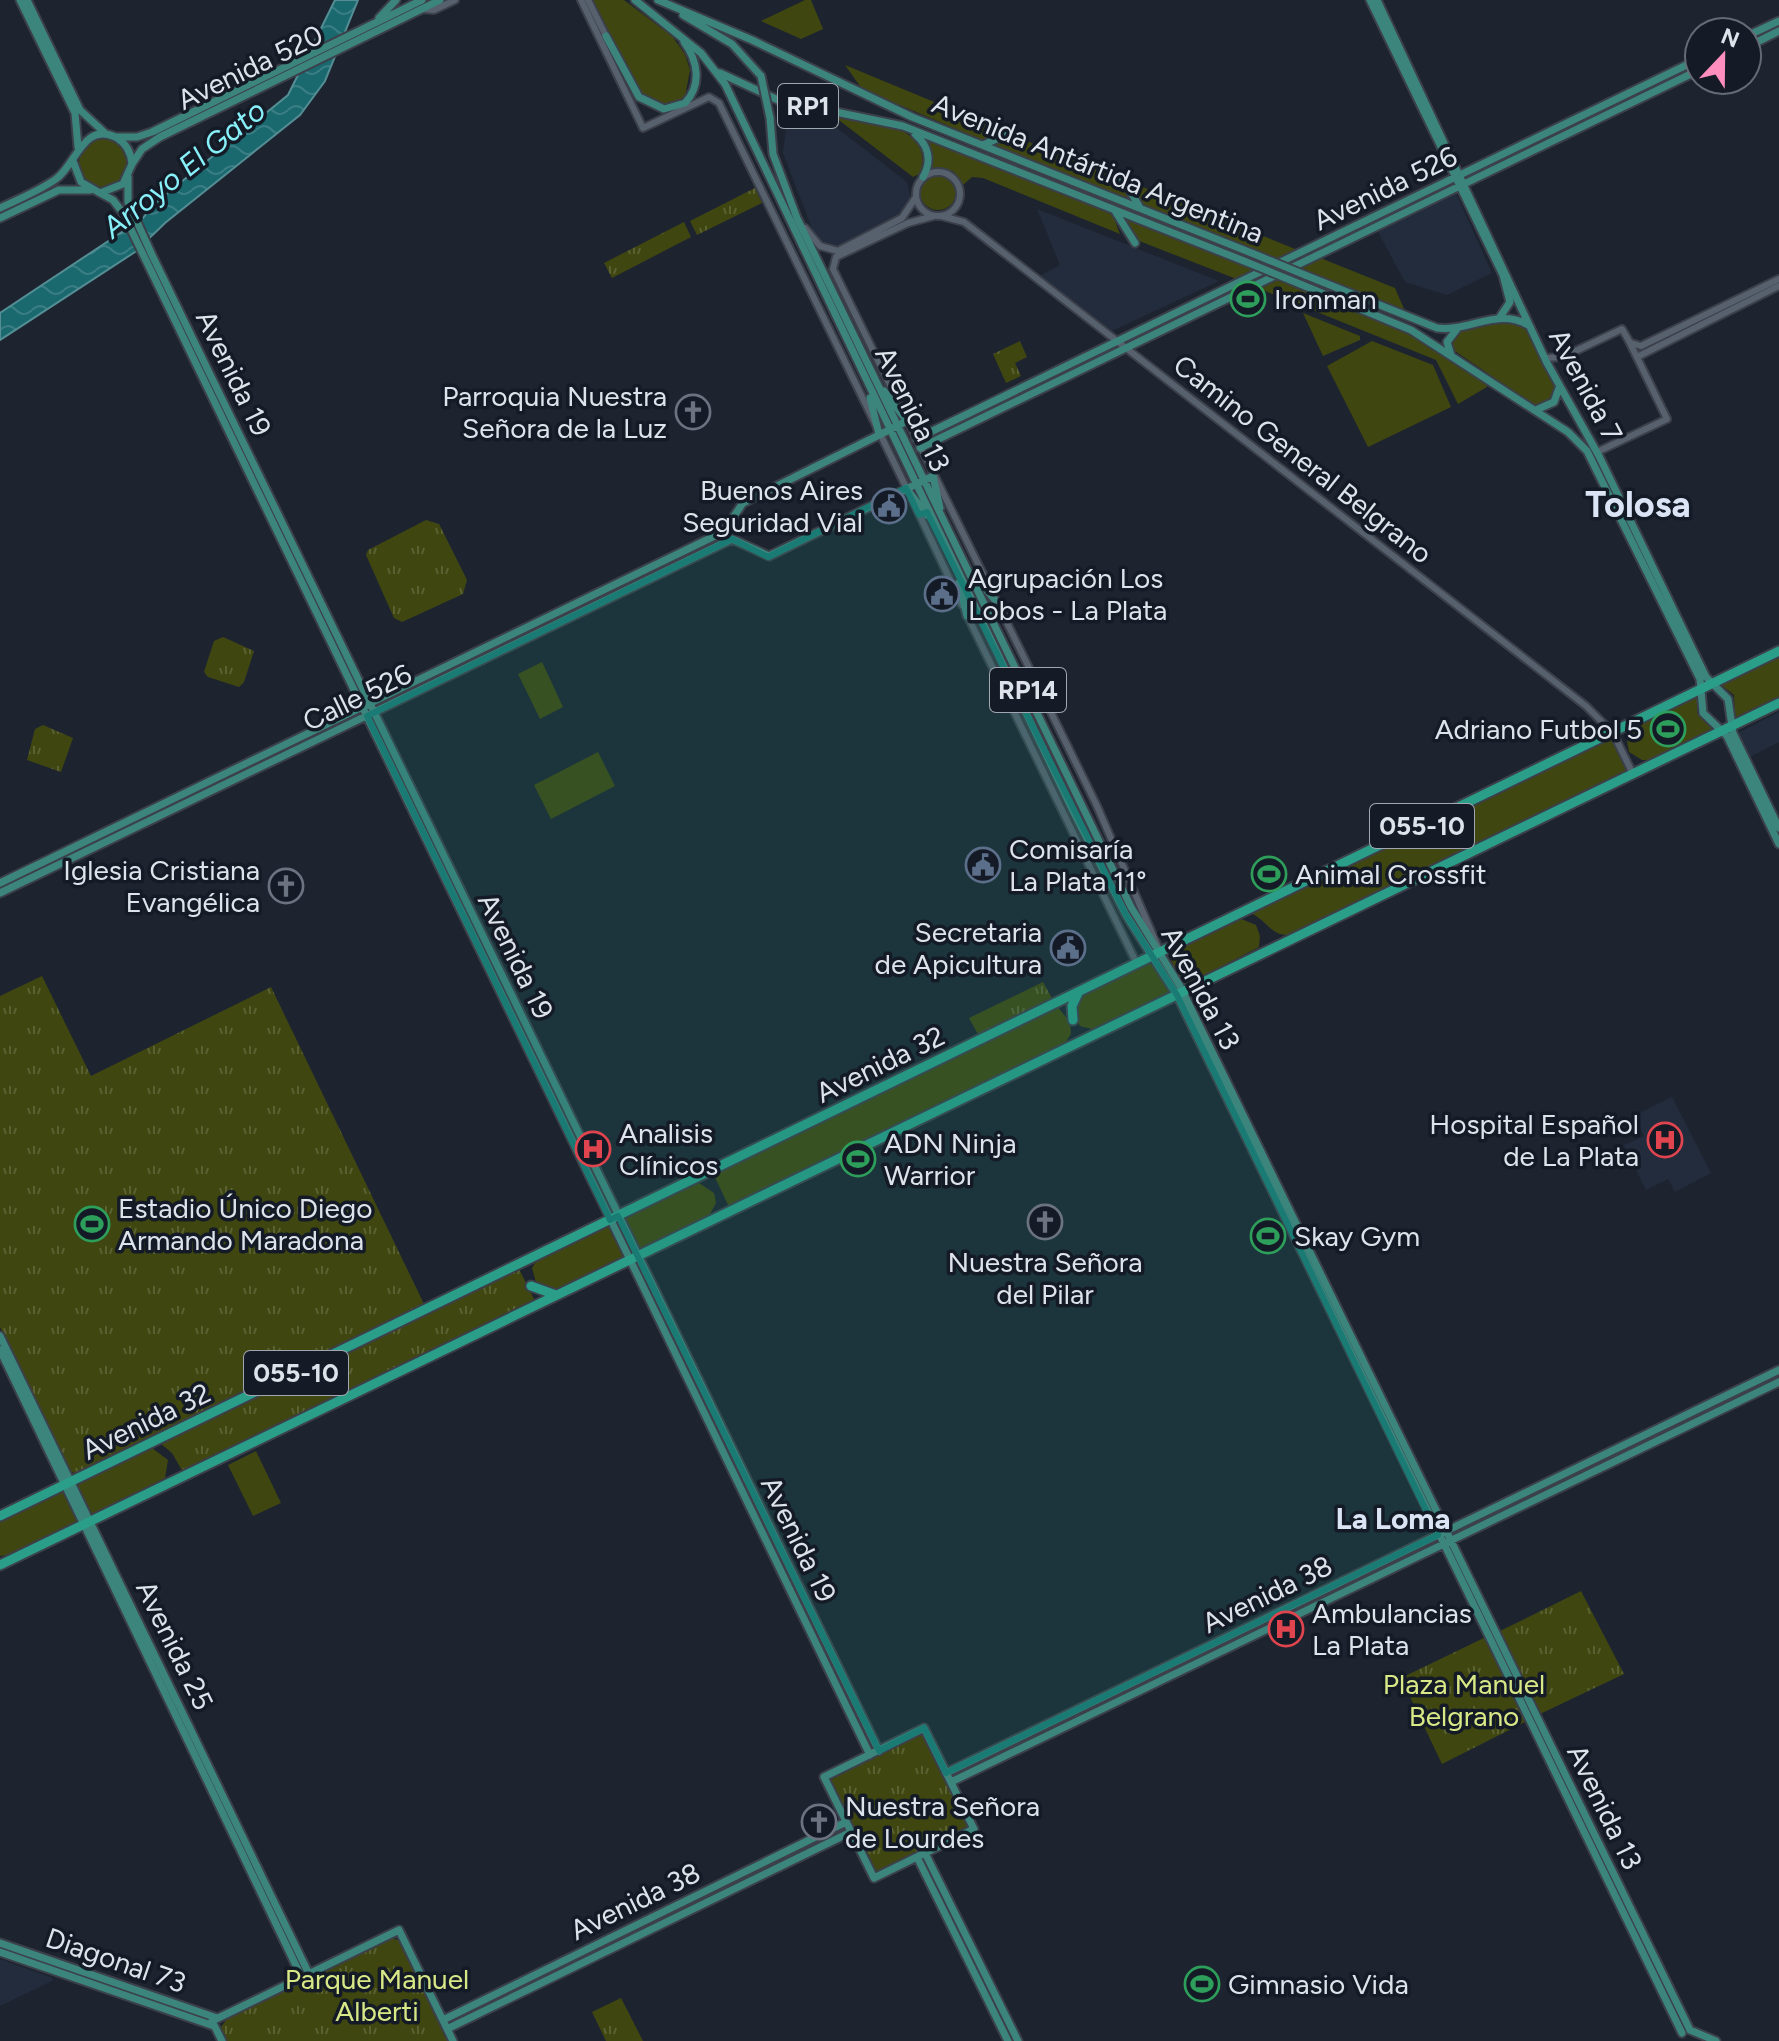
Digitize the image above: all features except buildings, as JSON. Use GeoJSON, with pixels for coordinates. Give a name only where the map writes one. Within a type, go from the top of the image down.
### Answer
{"type":"FeatureCollection","features":[{"type":"Feature","properties":{"kind":"highway","name":"Avenida 32"},"geometry":{"type":"LineString","coordinates":[[0,1516],[1779,651]]}},
{"type":"Feature","properties":{"kind":"highway","name":"055-10"},"geometry":{"type":"LineString","coordinates":[[3,1562],[1779,703]]}},
{"type":"Feature","properties":{"kind":"highway"},"geometry":{"type":"LineString","coordinates":[[1073,1020],[1072,1006],[1078,993]]}},
{"type":"Feature","properties":{"kind":"highway"},"geometry":{"type":"LineString","coordinates":[[531,1286],[556,1295]]}},
{"type":"Feature","properties":{"kind":"main road"},"geometry":{"type":"LineString","coordinates":[[0,208],[56,180],[73,161],[78,149],[75,113],[20,0]]}},
{"type":"Feature","properties":{"kind":"main road"},"geometry":{"type":"LineString","coordinates":[[0,218],[59,190],[100,193],[116,189],[128,177],[132,164],[128,149],[80,110],[27,0]]}},
{"type":"Feature","properties":{"kind":"main road"},"geometry":{"type":"LineString","coordinates":[[375,23],[396,0]]}},
{"type":"Feature","properties":{"kind":"main road","name":"Avenida 520"},"geometry":{"type":"LineString","coordinates":[[132,164],[142,149],[160,137],[300,67],[375,23],[421,4],[440,0]]}},
{"type":"Feature","properties":{"kind":"main road","name":"Avenida 13"},"geometry":{"type":"LineString","coordinates":[[635,0],[676,31],[718,72],[869,379],[898,426],[938,530],[1073,811],[1126,915],[1180,993],[1684,2035]]}},
{"type":"Feature","properties":{"kind":"main road","name":"Avenida 13"},"geometry":{"type":"LineString","coordinates":[[657,0],[732,44],[761,76],[776,163],[889,430],[944,522],[1156,955]]}},
{"type":"Feature","properties":{"kind":"main road","name":"Avenida Antártida Argentina"},"geometry":{"type":"LineString","coordinates":[[657,0],[752,40],[912,117],[1424,324],[1457,329],[1500,317]]}},
{"type":"Feature","properties":{"kind":"main road","name":"Avenida 7"},"geometry":{"type":"LineString","coordinates":[[1370,0],[1461,181],[1509,291],[1509,306],[1500,317]]}},
{"type":"Feature","properties":{"kind":"main road","name":"Avenida 7"},"geometry":{"type":"LineString","coordinates":[[1377,0],[1559,386],[1597,452],[1712,684],[1728,699],[1732,726],[1779,828]]}},
{"type":"Feature","properties":{"kind":"main road","name":"Avenida 520"},"geometry":{"type":"LineString","coordinates":[[116,137],[137,137],[152,132],[421,4]]}},
{"type":"Feature","properties":{"kind":"main road"},"geometry":{"type":"LineString","coordinates":[[606,36],[639,97],[655,108],[670,110],[688,101],[697,76],[691,53],[676,31]]}},
{"type":"Feature","properties":{"kind":"main road","name":"Avenida 526"},"geometry":{"type":"LineString","coordinates":[[1461,181],[1683,67]]}},
{"type":"Feature","properties":{"kind":"main road","name":"Avenida Antártida Argentina"},"geometry":{"type":"LineString","coordinates":[[718,72],[733,82],[778,100],[903,126],[1403,326],[1534,409]]}},
{"type":"Feature","properties":{"kind":"main road","name":"Avenida 526"},"geometry":{"type":"LineString","coordinates":[[916,439],[1683,77]]}},
{"type":"Feature","properties":{"kind":"main road"},"geometry":{"type":"LineString","coordinates":[[903,126],[919,137],[928,151],[928,168],[923,177]]}},
{"type":"Feature","properties":{"kind":"main road"},"geometry":{"type":"LineString","coordinates":[[983,145],[1012,132]]}},
{"type":"Feature","properties":{"kind":"main road"},"geometry":{"type":"LineString","coordinates":[[78,149],[95,136],[106,134]]}},
{"type":"Feature","properties":{"kind":"main road"},"geometry":{"type":"LineString","coordinates":[[73,161],[81,182],[90,190]]}},
{"type":"Feature","properties":{"kind":"main road"},"geometry":{"type":"LineString","coordinates":[[1121,176],[1140,208]]}},
{"type":"Feature","properties":{"kind":"main road","name":"Avenida 19"},"geometry":{"type":"LineString","coordinates":[[128,177],[128,202],[133,225]]}},
{"type":"Feature","properties":{"kind":"main road","name":"Avenida 19"},"geometry":{"type":"LineString","coordinates":[[100,193],[120,206],[144,246],[372,714],[870,1755]]}},
{"type":"Feature","properties":{"kind":"main road"},"geometry":{"type":"LineString","coordinates":[[1113,209],[1135,243]]}},
{"type":"Feature","properties":{"kind":"main road"},"geometry":{"type":"LineString","coordinates":[[1500,317],[1530,326]]}},
{"type":"Feature","properties":{"kind":"main road"},"geometry":{"type":"LineString","coordinates":[[1453,357],[1447,342],[1457,329]]}},
{"type":"Feature","properties":{"kind":"main road","name":"Avenida 526"},"geometry":{"type":"LineString","coordinates":[[920,448],[1120,344]]}},
{"type":"Feature","properties":{"kind":"main road"},"geometry":{"type":"LineString","coordinates":[[869,379],[907,421],[879,434],[869,379]]}},
{"type":"Feature","properties":{"kind":"main road"},"geometry":{"type":"LineString","coordinates":[[1534,409],[1550,406],[1557,397],[1559,386]]}},
{"type":"Feature","properties":{"kind":"main road","name":"Avenida 7"},"geometry":{"type":"LineString","coordinates":[[1534,409],[1572,435],[1590,455],[1680,638],[1702,689],[1703,712],[1732,746],[1779,844]]}},
{"type":"Feature","properties":{"kind":"main road","name":"Calle 526"},"geometry":{"type":"LineString","coordinates":[[0,883],[727,529],[743,503],[879,434]]}},
{"type":"Feature","properties":{"kind":"main road"},"geometry":{"type":"LineString","coordinates":[[938,530],[906,488],[933,476],[944,522]]}},
{"type":"Feature","properties":{"kind":"main road","name":"Calle 526"},"geometry":{"type":"LineString","coordinates":[[0,893],[732,539],[769,556],[906,488]]}},
{"type":"Feature","properties":{"kind":"main road"},"geometry":{"type":"LineString","coordinates":[[964,563],[995,600]]}},
{"type":"Feature","properties":{"kind":"main road"},"geometry":{"type":"LineString","coordinates":[[956,569],[967,616]]}},
{"type":"Feature","properties":{"kind":"main road","name":"Avenida 19"},"geometry":{"type":"LineString","coordinates":[[633,1258],[879,1751]]}},
{"type":"Feature","properties":{"kind":"main road","name":"Avenida 25"},"geometry":{"type":"LineString","coordinates":[[0,1336],[68,1484]]}},
{"type":"Feature","properties":{"kind":"main road","name":"Avenida 25"},"geometry":{"type":"LineString","coordinates":[[0,1350],[68,1484],[305,1976]]}},
{"type":"Feature","properties":{"kind":"main road","name":"Avenida 38"},"geometry":{"type":"LineString","coordinates":[[946,1773],[1779,1370]]}},
{"type":"Feature","properties":{"kind":"main road","name":"Avenida 38"},"geometry":{"type":"LineString","coordinates":[[951,1782],[1779,1382]]}},
{"type":"Feature","properties":{"kind":"main road"},"geometry":{"type":"LineString","coordinates":[[924,1728],[974,1829],[874,1878],[824,1777],[879,1751],[924,1728]]}},
{"type":"Feature","properties":{"kind":"main road","name":"Avenida 38"},"geometry":{"type":"LineString","coordinates":[[443,2020],[846,1822]]}},
{"type":"Feature","properties":{"kind":"main road","name":"Avenida 38"},"geometry":{"type":"LineString","coordinates":[[447,2029],[851,1832]]}},
{"type":"Feature","properties":{"kind":"main road"},"geometry":{"type":"LineString","coordinates":[[921,1855],[1008,2041]]}},
{"type":"Feature","properties":{"kind":"main road"},"geometry":{"type":"LineString","coordinates":[[921,1855],[1018,2041]]}},
{"type":"Feature","properties":{"kind":"main road"},"geometry":{"type":"LineString","coordinates":[[222,2041],[214,2022],[399,1930],[453,2041]]}},
{"type":"Feature","properties":{"kind":"main road","name":"Diagonal 73"},"geometry":{"type":"LineString","coordinates":[[0,1943],[214,2022]]}},
{"type":"Feature","properties":{"kind":"main road","name":"Diagonal 73"},"geometry":{"type":"LineString","coordinates":[[0,1952],[214,2022]]}},
{"type":"Feature","properties":{"kind":"main road"},"geometry":{"type":"LineString","coordinates":[[1684,2035],[1716,2041]]}},
{"type":"Feature","properties":{"kind":"street"},"geometry":{"type":"LineString","coordinates":[[421,4],[434,10],[455,0]]}},
{"type":"Feature","properties":{"kind":"street"},"geometry":{"type":"LineString","coordinates":[[581,0],[643,128],[713,97],[719,103],[1137,964]]}},
{"type":"Feature","properties":{"kind":"street"},"geometry":{"type":"LineString","coordinates":[[588,0],[606,36]]}},
{"type":"Feature","properties":{"kind":"street"},"geometry":{"type":"LineString","coordinates":[[923,177],[939,171],[954,178],[964,222]]}},
{"type":"Feature","properties":{"kind":"street","name":"RP1"},"geometry":{"type":"LineString","coordinates":[[797,218],[820,246],[838,251],[902,218],[916,197],[923,177]]}},
{"type":"Feature","properties":{"kind":"street"},"geometry":{"type":"LineString","coordinates":[[916,197],[922,210],[938,216]]}},
{"type":"Feature","properties":{"kind":"street"},"geometry":{"type":"LineString","coordinates":[[958,204],[938,216],[908,223],[836,257],[833,269],[1097,806],[1156,955]]}},
{"type":"Feature","properties":{"kind":"street","name":"Camino General Belgrano"},"geometry":{"type":"LineString","coordinates":[[938,216],[964,222],[1586,706],[1613,733],[1633,774]]}},
{"type":"Feature","properties":{"kind":"street"},"geometry":{"type":"LineString","coordinates":[[1629,341],[1641,346],[1779,279]]}},
{"type":"Feature","properties":{"kind":"street"},"geometry":{"type":"LineString","coordinates":[[1637,357],[1779,286]]}},
{"type":"Feature","properties":{"kind":"street"},"geometry":{"type":"LineString","coordinates":[[1545,358],[1563,357],[1622,329],[1629,341],[1667,419],[1597,452]]}},
{"type":"Feature","properties":{"kind":"highlighted area"},"geometry":{"type":"Polygon","coordinates":[[[906,488],[919,515],[927,512],[1126,915],[1177,995],[1438,1535],[946,1773],[924,1728],[879,1751],[618,1216],[610,1220],[367,716],[732,539],[768,557],[906,488]]]}},
{"type":"Feature","properties":{"kind":"shaded area"},"geometry":{"type":"Polygon","coordinates":[[[788,109],[820,115],[907,182],[911,199],[901,215],[836,247],[816,239],[783,153],[788,109]]]}},
{"type":"Feature","properties":{"kind":"shaded area"},"geometry":{"type":"Polygon","coordinates":[[[1455,191],[1492,273],[1447,295],[1405,282],[1377,230],[1455,191]]]}},
{"type":"Feature","properties":{"kind":"shaded area"},"geometry":{"type":"Polygon","coordinates":[[[1037,209],[1219,281],[1112,331],[1039,276],[1060,265],[1037,209]]]}},
{"type":"Feature","properties":{"kind":"shaded area"},"geometry":{"type":"Polygon","coordinates":[[[1779,712],[1779,742],[1750,757],[1738,733],[1779,712]]]}},
{"type":"Feature","properties":{"kind":"shaded area","name":"Hospital Español de La Plata"},"geometry":{"type":"Polygon","coordinates":[[[1672,1097],[1711,1173],[1675,1192],[1668,1179],[1646,1190],[1624,1145],[1644,1136],[1634,1116],[1672,1097]]]}},
{"type":"Feature","properties":{"kind":"shaded area"},"geometry":{"type":"Polygon","coordinates":[[[0,1959],[53,1978],[52,1981],[0,2006],[0,1959]]]}},
{"type":"Feature","properties":{"kind":"green space"},"geometry":{"type":"Polygon","coordinates":[[[592,0],[624,0],[672,36],[685,54],[690,70],[685,97],[664,106],[642,97],[592,0]]]}},
{"type":"Feature","properties":{"kind":"green space"},"geometry":{"type":"Polygon","coordinates":[[[811,0],[823,29],[801,39],[761,21],[811,0]]]}},
{"type":"Feature","properties":{"kind":"green space"},"geometry":{"type":"Polygon","coordinates":[[[845,65],[997,128],[998,135],[982,140],[862,89],[845,65]]]}},
{"type":"Feature","properties":{"kind":"green space"},"geometry":{"type":"Polygon","coordinates":[[[831,114],[878,122],[907,134],[923,156],[921,173],[913,177],[831,114]]]}},
{"type":"Feature","properties":{"kind":"green space"},"geometry":{"type":"Polygon","coordinates":[[[922,136],[1112,213],[1120,234],[983,178],[972,177],[963,185],[953,171],[930,168],[932,153],[922,136]]]}},
{"type":"Feature","properties":{"kind":"green space"},"geometry":{"type":"Polygon","coordinates":[[[1014,136],[1120,179],[1130,201],[993,145],[1014,136]]]}},
{"type":"Feature","properties":{"kind":"green space"},"geometry":{"type":"Polygon","coordinates":[[[103,139],[112,140],[120,146],[126,154],[126,172],[120,180],[112,186],[103,187],[94,186],[86,180],[80,172],[79,163],[80,154],[86,146],[94,140],[103,139]]]}},
{"type":"Feature","properties":{"kind":"green space"},"geometry":{"type":"Polygon","coordinates":[[[938,174],[951,179],[956,192],[951,205],[938,210],[925,205],[920,192],[925,179],[938,174]]]}},
{"type":"Feature","properties":{"kind":"green space"},"geometry":{"type":"Polygon","coordinates":[[[1128,181],[1300,251],[1279,261],[1141,204],[1128,181]]]}},
{"type":"Feature","properties":{"kind":"green space"},"geometry":{"type":"Polygon","coordinates":[[[755,188],[762,203],[697,235],[690,221],[755,188]]]}},
{"type":"Feature","properties":{"kind":"green space"},"geometry":{"type":"Polygon","coordinates":[[[1120,215],[1259,271],[1239,280],[1129,237],[1120,215]]]}},
{"type":"Feature","properties":{"kind":"green space"},"geometry":{"type":"Polygon","coordinates":[[[684,222],[691,237],[612,278],[604,263],[684,222]]]}},
{"type":"Feature","properties":{"kind":"green space"},"geometry":{"type":"Polygon","coordinates":[[[1318,257],[1395,288],[1405,311],[1295,268],[1318,257]]]}},
{"type":"Feature","properties":{"kind":"green space"},"geometry":{"type":"Polygon","coordinates":[[[1274,277],[1403,329],[1486,381],[1487,387],[1458,404],[1436,360],[1255,287],[1274,277]]]}},
{"type":"Feature","properties":{"kind":"green space"},"geometry":{"type":"Polygon","coordinates":[[[1303,313],[1360,336],[1360,340],[1323,356],[1303,313]]]}},
{"type":"Feature","properties":{"kind":"green space"},"geometry":{"type":"Polygon","coordinates":[[[1503,320],[1526,327],[1556,388],[1553,399],[1537,407],[1452,349],[1451,339],[1458,332],[1503,320]]]}},
{"type":"Feature","properties":{"kind":"green space"},"geometry":{"type":"Polygon","coordinates":[[[1020,341],[1027,357],[1015,363],[1021,376],[1006,383],[993,354],[1020,341]]]}},
{"type":"Feature","properties":{"kind":"green space"},"geometry":{"type":"Polygon","coordinates":[[[1372,341],[1433,365],[1451,407],[1368,447],[1327,366],[1372,341]]]}},
{"type":"Feature","properties":{"kind":"green space"},"geometry":{"type":"Polygon","coordinates":[[[426,520],[439,524],[467,580],[463,594],[402,622],[394,618],[366,555],[368,550],[426,520]]]}},
{"type":"Feature","properties":{"kind":"green space"},"geometry":{"type":"Polygon","coordinates":[[[223,637],[254,651],[244,682],[239,687],[208,677],[204,672],[214,641],[223,637]]]}},
{"type":"Feature","properties":{"kind":"green space"},"geometry":{"type":"Polygon","coordinates":[[[1779,658],[1779,697],[1735,718],[1734,695],[1720,684],[1779,658]]]}},
{"type":"Feature","properties":{"kind":"green space"},"geometry":{"type":"Polygon","coordinates":[[[542,662],[563,707],[540,719],[518,674],[542,662]]]}},
{"type":"Feature","properties":{"kind":"green space"},"geometry":{"type":"Polygon","coordinates":[[[1697,694],[1697,713],[1713,729],[1650,760],[1642,760],[1629,752],[1626,735],[1633,726],[1697,694]]]}},
{"type":"Feature","properties":{"kind":"green space"},"geometry":{"type":"Polygon","coordinates":[[[43,725],[73,738],[61,772],[27,760],[35,729],[43,725]]]}},
{"type":"Feature","properties":{"kind":"green space"},"geometry":{"type":"Polygon","coordinates":[[[1611,736],[1628,770],[1287,935],[1276,932],[1250,913],[1611,736]]]}},
{"type":"Feature","properties":{"kind":"green space"},"geometry":{"type":"Polygon","coordinates":[[[598,752],[615,786],[551,819],[534,785],[598,752]]]}},
{"type":"Feature","properties":{"kind":"green space"},"geometry":{"type":"Polygon","coordinates":[[[1239,918],[1256,925],[1260,936],[1259,947],[1184,986],[1168,954],[1239,918]]]}},
{"type":"Feature","properties":{"kind":"green space"},"geometry":{"type":"Polygon","coordinates":[[[1149,961],[1171,992],[1096,1030],[1080,1026],[1073,1015],[1079,996],[1149,961]]]}},
{"type":"Feature","properties":{"kind":"green space"},"geometry":{"type":"Polygon","coordinates":[[[42,976],[91,1076],[271,987],[424,1304],[75,1473],[71,1472],[0,1327],[0,996],[42,976]]]}},
{"type":"Feature","properties":{"kind":"green space"},"geometry":{"type":"Polygon","coordinates":[[[1043,982],[1053,1000],[979,1036],[969,1018],[1043,982]]]}},
{"type":"Feature","properties":{"kind":"green space"},"geometry":{"type":"Polygon","coordinates":[[[1056,1005],[1070,1022],[1071,1034],[1065,1043],[729,1207],[713,1173],[1056,1005]]]}},
{"type":"Feature","properties":{"kind":"green space"},"geometry":{"type":"Polygon","coordinates":[[[699,1183],[714,1193],[716,1203],[709,1216],[639,1250],[623,1217],[699,1183]]]}},
{"type":"Feature","properties":{"kind":"green space"},"geometry":{"type":"Polygon","coordinates":[[[609,1224],[626,1257],[553,1292],[537,1286],[532,1268],[538,1258],[609,1224]]]}},
{"type":"Feature","properties":{"kind":"green space"},"geometry":{"type":"Polygon","coordinates":[[[518,1267],[535,1301],[183,1472],[172,1453],[160,1443],[518,1267]]]}},
{"type":"Feature","properties":{"kind":"green space"},"geometry":{"type":"Polygon","coordinates":[[[152,1448],[168,1460],[165,1478],[93,1516],[76,1482],[152,1448]]]}},
{"type":"Feature","properties":{"kind":"green space"},"geometry":{"type":"Polygon","coordinates":[[[256,1451],[281,1503],[253,1516],[228,1465],[256,1451]]]}},
{"type":"Feature","properties":{"kind":"green space"},"geometry":{"type":"Polygon","coordinates":[[[63,1489],[79,1522],[11,1555],[0,1556],[0,1518],[63,1489]]]}},
{"type":"Feature","properties":{"kind":"green space","name":"Plaza Manuel Belgrano"},"geometry":{"type":"Polygon","coordinates":[[[1581,1591],[1624,1674],[1540,1714],[1500,1631],[1581,1591]]]}},
{"type":"Feature","properties":{"kind":"green space","name":"Plaza Manuel Belgrano"},"geometry":{"type":"Polygon","coordinates":[[[1486,1637],[1527,1721],[1442,1764],[1401,1678],[1486,1637]]]}},
{"type":"Feature","properties":{"kind":"green space"},"geometry":{"type":"Polygon","coordinates":[[[920,1734],[925,1736],[968,1824],[966,1829],[878,1872],[874,1871],[830,1780],[920,1734]]]}},
{"type":"Feature","properties":{"kind":"green space","name":"Parque Manuel Alberti"},"geometry":{"type":"Polygon","coordinates":[[[392,1938],[401,1941],[450,2041],[225,2041],[221,2027],[229,2016],[392,1938]]]}},
{"type":"Feature","properties":{"kind":"green space"},"geometry":{"type":"Polygon","coordinates":[[[621,1998],[643,2041],[606,2041],[592,2012],[621,1998]]]}},
{"type":"Feature","properties":{"kind":"water"},"geometry":{"type":"Polygon","coordinates":[[[335,0],[358,0],[325,81],[300,115],[165,223],[135,252],[0,340],[0,313],[143,218],[153,205],[288,95],[335,0]]]}},
{"type":"Feature","properties":{"kind":"place","name":"Ironman"},"geometry":{"type":"Point","coordinates":[1248,299]}},
{"type":"Feature","properties":{"kind":"place","name":"Parroquia Nuestra Señora de la Luz"},"geometry":{"type":"Point","coordinates":[693,412]}},
{"type":"Feature","properties":{"kind":"place","name":"Buenos Aires Seguridad Vial"},"geometry":{"type":"Point","coordinates":[889,506]}},
{"type":"Feature","properties":{"kind":"place","name":"Agrupación Los Lobos - La Plata"},"geometry":{"type":"Point","coordinates":[942,594]}},
{"type":"Feature","properties":{"kind":"place","name":"Adriano Futbol 5"},"geometry":{"type":"Point","coordinates":[1668,729]}},
{"type":"Feature","properties":{"kind":"place","name":"Comisaría La Plata 11°"},"geometry":{"type":"Point","coordinates":[983,865]}},
{"type":"Feature","properties":{"kind":"place","name":"Animal Crossfit"},"geometry":{"type":"Point","coordinates":[1269,874]}},
{"type":"Feature","properties":{"kind":"place","name":"Iglesia Cristiana Evangélica"},"geometry":{"type":"Point","coordinates":[286,886]}},
{"type":"Feature","properties":{"kind":"place","name":"Secretaria de Apicultura"},"geometry":{"type":"Point","coordinates":[1068,948]}},
{"type":"Feature","properties":{"kind":"place","name":"Hospital Español de La Plata"},"geometry":{"type":"Point","coordinates":[1665,1140]}},
{"type":"Feature","properties":{"kind":"place","name":"Analisis Clínicos"},"geometry":{"type":"Point","coordinates":[593,1149]}},
{"type":"Feature","properties":{"kind":"place","name":"ADN Ninja Warrior"},"geometry":{"type":"Point","coordinates":[858,1159]}},
{"type":"Feature","properties":{"kind":"place","name":"Nuestra Señora del Pilar"},"geometry":{"type":"Point","coordinates":[1045,1222]}},
{"type":"Feature","properties":{"kind":"place","name":"Estadio Único Diego Armando Maradona"},"geometry":{"type":"Point","coordinates":[92,1224]}},
{"type":"Feature","properties":{"kind":"place","name":"Skay Gym"},"geometry":{"type":"Point","coordinates":[1268,1236]}},
{"type":"Feature","properties":{"kind":"place","name":"Ambulancias La Plata"},"geometry":{"type":"Point","coordinates":[1286,1629]}},
{"type":"Feature","properties":{"kind":"place","name":"Nuestra Señora de Lourdes"},"geometry":{"type":"Point","coordinates":[819,1822]}},
{"type":"Feature","properties":{"kind":"place","name":"Gimnasio Vida"},"geometry":{"type":"Point","coordinates":[1202,1984]}},
{"type":"Feature","properties":{"kind":"district","name":"Tolosa"},"geometry":{"type":"Point","coordinates":[1638,504]}},
{"type":"Feature","properties":{"kind":"district","name":"La Loma"},"geometry":{"type":"Point","coordinates":[1393,1519]}},
{"type":"Feature","properties":{"kind":"water label","name":"Arroyo El Gato"},"geometry":{"type":"Point","coordinates":[184,169]}}]}
